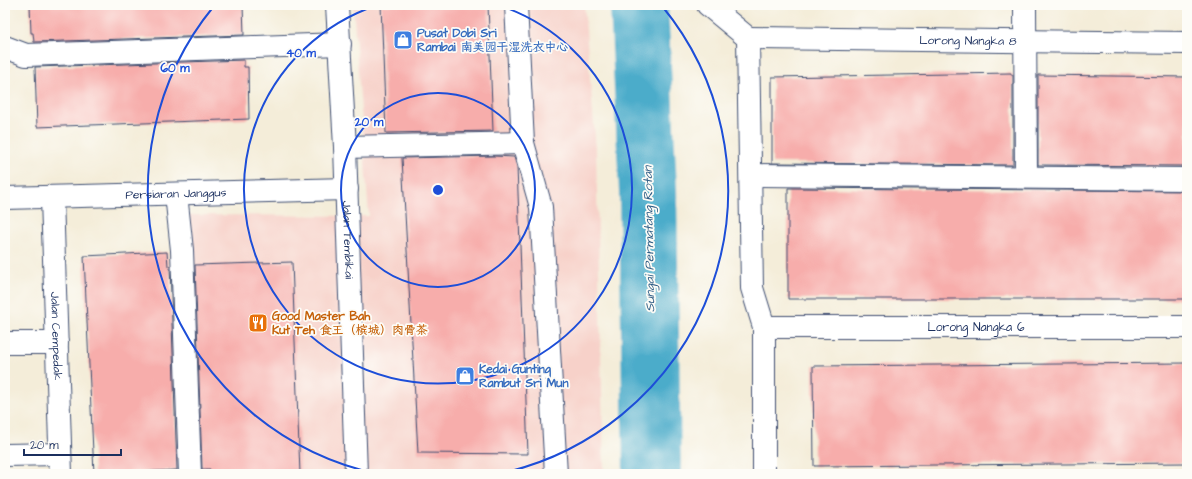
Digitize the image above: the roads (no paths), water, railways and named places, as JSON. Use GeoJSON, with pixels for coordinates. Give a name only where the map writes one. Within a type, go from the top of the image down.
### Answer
{"type":"FeatureCollection","features":[{"type":"Feature","properties":{"kind":"street","name":"Jalan Tembikai"},"geometry":{"type":"LineString","coordinates":[[337,5],[347,189],[356,474]]}},
{"type":"Feature","properties":{"kind":"street"},"geometry":{"type":"LineString","coordinates":[[516,5],[523,143],[542,207],[556,474]]}},
{"type":"Feature","properties":{"kind":"street"},"geometry":{"type":"LineString","coordinates":[[708,5],[748,38],[752,288],[764,327],[764,474]]}},
{"type":"Feature","properties":{"kind":"street"},"geometry":{"type":"LineString","coordinates":[[1025,5],[1026,176]]}},
{"type":"Feature","properties":{"kind":"street","name":"Lorong Nangka 8"},"geometry":{"type":"LineString","coordinates":[[748,38],[1187,43]]}},
{"type":"Feature","properties":{"kind":"street"},"geometry":{"type":"LineString","coordinates":[[5,47],[26,55],[340,44]]}},
{"type":"Feature","properties":{"kind":"street"},"geometry":{"type":"LineString","coordinates":[[345,147],[523,143]]}},
{"type":"Feature","properties":{"kind":"street"},"geometry":{"type":"LineString","coordinates":[[750,175],[1026,176],[1187,179]]}},
{"type":"Feature","properties":{"kind":"street","name":"Persiaran Janggus"},"geometry":{"type":"LineString","coordinates":[[5,198],[52,198],[347,189]]}},
{"type":"Feature","properties":{"kind":"street"},"geometry":{"type":"LineString","coordinates":[[176,194],[182,250],[190,474]]}},
{"type":"Feature","properties":{"kind":"street","name":"Jalan Cempedak"},"geometry":{"type":"LineString","coordinates":[[52,198],[61,464]]}},
{"type":"Feature","properties":{"kind":"street","name":"Lorong Nangka 6"},"geometry":{"type":"LineString","coordinates":[[764,327],[1187,327]]}},
{"type":"Feature","properties":{"kind":"street"},"geometry":{"type":"LineString","coordinates":[[5,343],[57,344]]}},
{"type":"Feature","properties":{"kind":"street"},"geometry":{"type":"LineString","coordinates":[[5,455],[61,464]]}},
{"type":"Feature","properties":{"kind":"waterway","name":"Sungai Permatang Rotan"},"geometry":{"type":"LineString","coordinates":[[639,5],[648,190],[652,474]]}},
{"type":"Feature","properties":{"kind":"place","name":"Pusat Dobi Sri Rambai 南美园干湿洗衣中心"},"geometry":{"type":"Point","coordinates":[403,40]}},
{"type":"Feature","properties":{"kind":"place","name":"Good Master Bah Kut Teh 食王（槟城）肉骨茶"},"geometry":{"type":"Point","coordinates":[258,323]}},
{"type":"Feature","properties":{"kind":"place","name":"Kedai Gunting Rambut Sri Mun"},"geometry":{"type":"Point","coordinates":[465,376]}}]}
